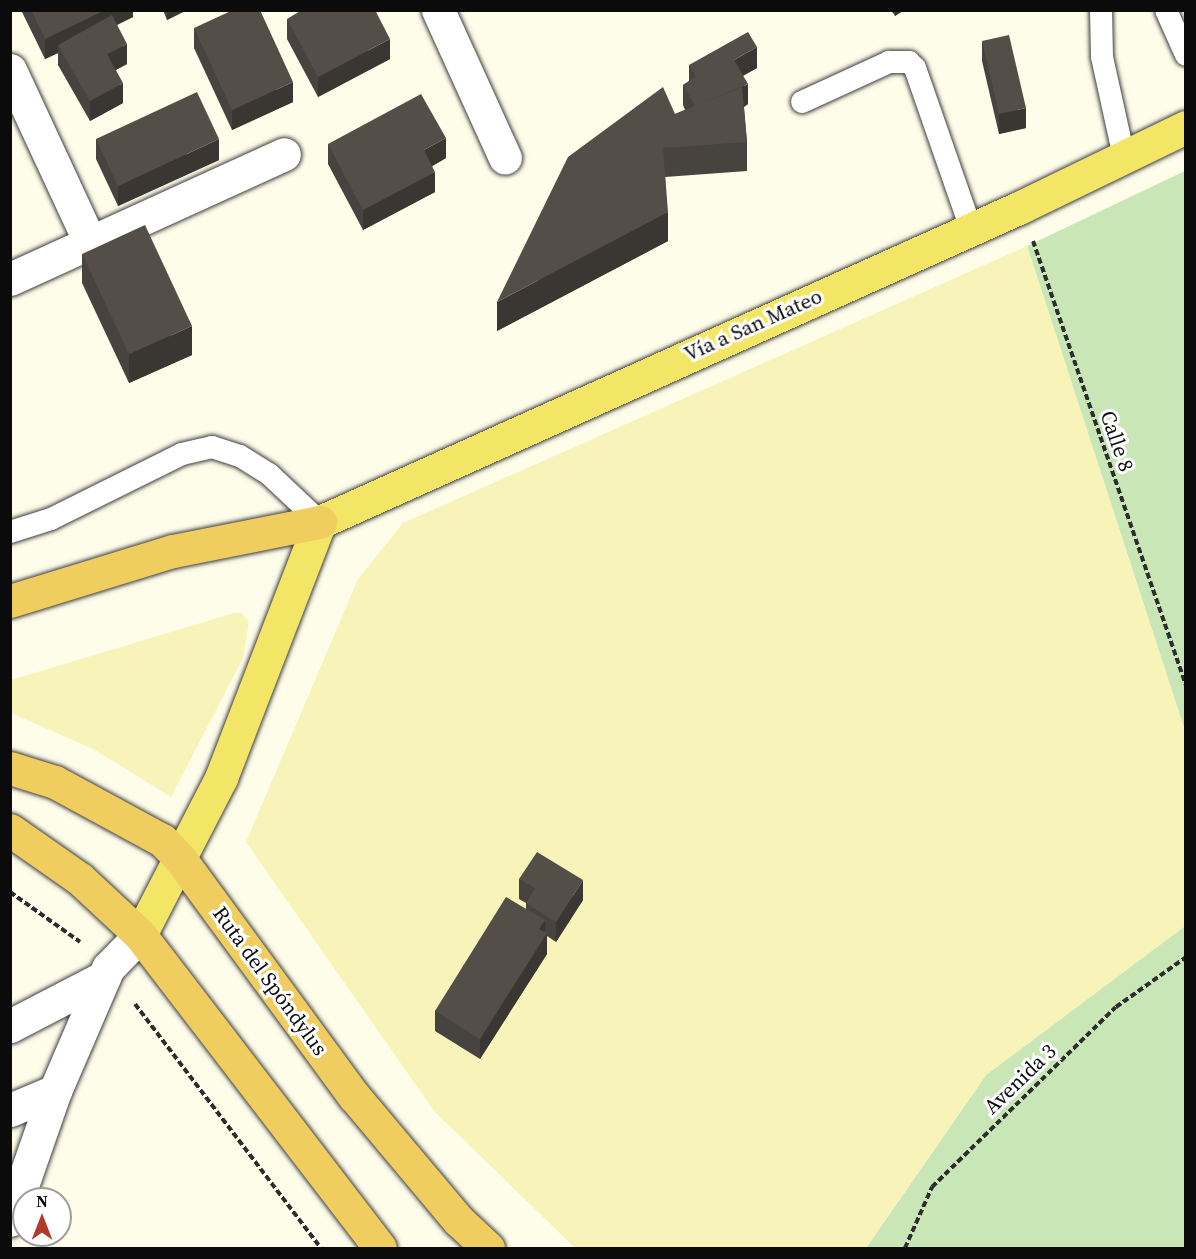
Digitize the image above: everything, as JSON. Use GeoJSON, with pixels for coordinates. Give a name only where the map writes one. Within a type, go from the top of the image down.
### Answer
{"type":"FeatureCollection","features":[{"type":"Feature","properties":{"kind":"highway"},"geometry":{"type":"LineString","coordinates":[[10,601],[173,551],[320,522]]}},
{"type":"Feature","properties":{"kind":"highway","name":"Ruta del Spóndylus"},"geometry":{"type":"LineString","coordinates":[[10,768],[65,788],[162,840],[181,860],[354,1096],[458,1220],[488,1248]]}},
{"type":"Feature","properties":{"kind":"highway"},"geometry":{"type":"LineString","coordinates":[[10,830],[80,879],[140,935],[380,1248]]}},
{"type":"Feature","properties":{"kind":"main road","name":"Vía a San Mateo"},"geometry":{"type":"LineString","coordinates":[[320,522],[970,226],[1021,207],[1185,127]]}},
{"type":"Feature","properties":{"kind":"main road"},"geometry":{"type":"LineString","coordinates":[[140,935],[181,860],[221,778],[320,522]]}},
{"type":"Feature","properties":{"kind":"street"},"geometry":{"type":"LineString","coordinates":[[438,10],[505,158]]}},
{"type":"Feature","properties":{"kind":"street"},"geometry":{"type":"LineString","coordinates":[[10,70],[90,242]]}},
{"type":"Feature","properties":{"kind":"street"},"geometry":{"type":"LineString","coordinates":[[10,279],[284,154]]}},
{"type":"Feature","properties":{"kind":"street"},"geometry":{"type":"LineString","coordinates":[[10,1220],[55,1091],[106,973],[140,935]]}},
{"type":"Feature","properties":{"kind":"street"},"geometry":{"type":"LineString","coordinates":[[10,1026],[106,973]]}},
{"type":"Feature","properties":{"kind":"street"},"geometry":{"type":"LineString","coordinates":[[10,1110],[55,1091]]}},
{"type":"Feature","properties":{"kind":"lane"},"geometry":{"type":"LineString","coordinates":[[1101,10],[1102,57],[1124,157]]}},
{"type":"Feature","properties":{"kind":"lane"},"geometry":{"type":"LineString","coordinates":[[1166,10],[1185,55]]}},
{"type":"Feature","properties":{"kind":"lane"},"geometry":{"type":"LineString","coordinates":[[802,102],[889,62],[909,62],[915,68],[970,226]]}},
{"type":"Feature","properties":{"kind":"lane"},"geometry":{"type":"LineString","coordinates":[[10,532],[51,519],[182,454],[212,447],[240,456],[269,474],[320,522]]}},
{"type":"Feature","properties":{"kind":"path","name":"Calle 8"},"geometry":{"type":"LineString","coordinates":[[1021,207],[1185,686]]}},
{"type":"Feature","properties":{"kind":"path"},"geometry":{"type":"LineString","coordinates":[[10,892],[74,936],[106,973],[321,1248]]}},
{"type":"Feature","properties":{"kind":"path","name":"Avenida 3"},"geometry":{"type":"LineString","coordinates":[[905,1248],[932,1187],[1116,1007],[1185,957]]}},
{"type":"Feature","properties":{"kind":"green space"},"geometry":{"type":"Polygon","coordinates":[[[1185,171],[1185,731],[1027,246],[1185,171]]]}},
{"type":"Feature","properties":{"kind":"green space"},"geometry":{"type":"Polygon","coordinates":[[[1185,926],[1185,1248],[866,1248],[986,1075],[1185,926]]]}},
{"type":"Feature","properties":{"kind":"sand"},"geometry":{"type":"Polygon","coordinates":[[[1027,246],[1185,731],[1185,926],[986,1075],[866,1248],[575,1248],[434,1111],[246,842],[358,579],[403,523],[1027,246]],[[546,953],[435,1031],[480,1059],[546,953]]]}},
{"type":"Feature","properties":{"kind":"sand"},"geometry":{"type":"Polygon","coordinates":[[[234,613],[242,613],[249,622],[243,658],[171,797],[95,750],[11,713],[11,680],[234,613]]]}},
{"type":"Feature","properties":{"kind":"building"},"geometry":{"type":"Polygon","coordinates":[[[31,10],[105,10],[45,39],[31,10]]]}},
{"type":"Feature","properties":{"kind":"building"},"geometry":{"type":"Polygon","coordinates":[[[233,10],[260,10],[293,82],[232,110],[194,28],[233,10]]]}},
{"type":"Feature","properties":{"kind":"building"},"geometry":{"type":"Polygon","coordinates":[[[302,10],[375,10],[390,39],[318,77],[287,19],[302,10]]]}},
{"type":"Feature","properties":{"kind":"building"},"geometry":{"type":"Polygon","coordinates":[[[112,15],[127,44],[107,54],[123,83],[90,101],[58,45],[112,15]]]}},
{"type":"Feature","properties":{"kind":"building"},"geometry":{"type":"Polygon","coordinates":[[[748,32],[757,47],[734,60],[748,84],[695,106],[683,85],[696,77],[689,65],[748,32]]]}},
{"type":"Feature","properties":{"kind":"building"},"geometry":{"type":"Polygon","coordinates":[[[1009,35],[1026,108],[999,114],[982,41],[1009,35]]]}},
{"type":"Feature","properties":{"kind":"building"},"geometry":{"type":"Polygon","coordinates":[[[663,87],[675,114],[742,87],[747,142],[663,148],[668,212],[497,302],[568,157],[663,87]]]}},
{"type":"Feature","properties":{"kind":"building"},"geometry":{"type":"Polygon","coordinates":[[[197,92],[219,139],[118,186],[96,139],[197,92]]]}},
{"type":"Feature","properties":{"kind":"building"},"geometry":{"type":"Polygon","coordinates":[[[421,94],[446,138],[424,150],[435,172],[363,210],[328,144],[421,94]]]}},
{"type":"Feature","properties":{"kind":"building"},"geometry":{"type":"Polygon","coordinates":[[[145,225],[192,326],[129,354],[82,254],[145,225]]]}},
{"type":"Feature","properties":{"kind":"building"},"geometry":{"type":"Polygon","coordinates":[[[537,852],[583,880],[556,922],[526,903],[535,888],[519,879],[537,852]]]}},
{"type":"Feature","properties":{"kind":"building"},"geometry":{"type":"Polygon","coordinates":[[[506,897],[545,920],[539,929],[547,933],[480,1039],[435,1011],[506,897]]]}}]}
